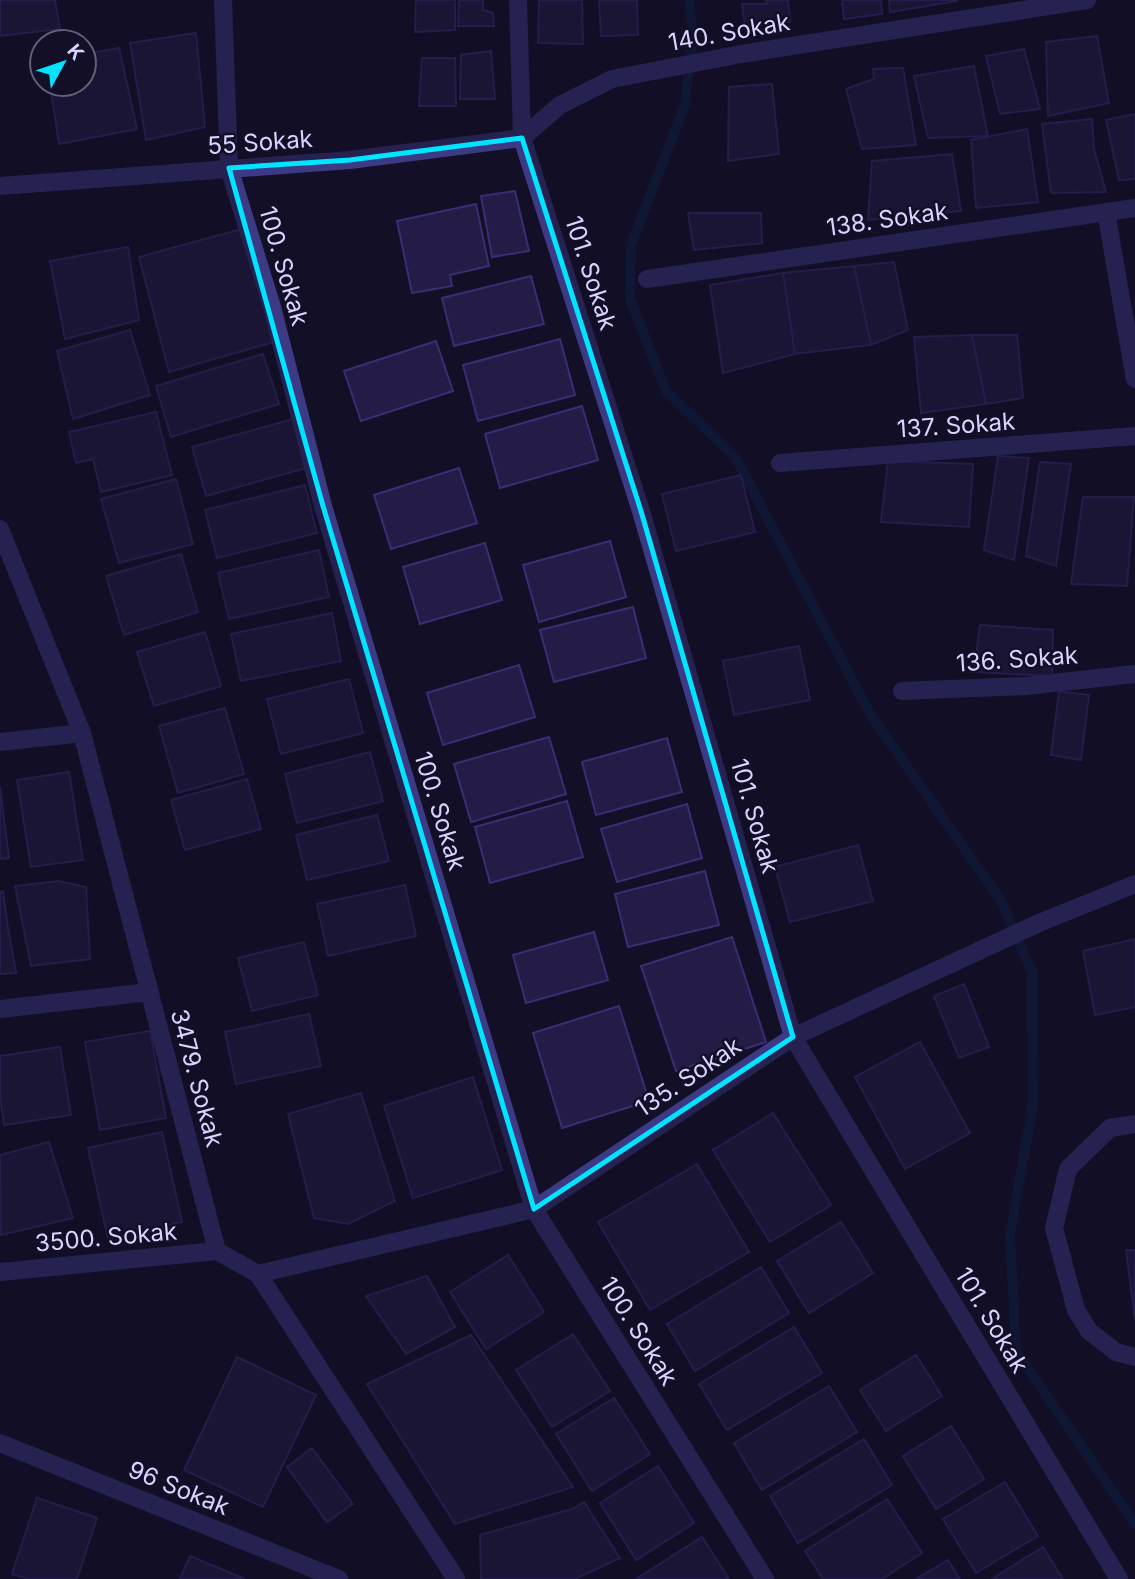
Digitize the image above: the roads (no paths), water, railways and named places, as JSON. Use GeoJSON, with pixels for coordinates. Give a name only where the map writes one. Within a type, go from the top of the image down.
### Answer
{"type":"FeatureCollection","features":[{"type":"Feature","properties":{"kind":"street","name":"100. Sokak"},"geometry":{"type":"LineString","coordinates":[[222,0],[229,168],[272,307],[323,506],[534,1209],[765,1579]]}},
{"type":"Feature","properties":{"kind":"street","name":"101. Sokak"},"geometry":{"type":"LineString","coordinates":[[518,0],[522,138],[641,511],[793,1037],[1118,1579]]}},
{"type":"Feature","properties":{"kind":"street","name":"140. Sokak"},"geometry":{"type":"LineString","coordinates":[[522,138],[560,105],[612,79],[741,54],[1087,0]]}},
{"type":"Feature","properties":{"kind":"street","name":"55 Sokak"},"geometry":{"type":"LineString","coordinates":[[0,186],[350,160],[522,138]]}},
{"type":"Feature","properties":{"kind":"street","name":"138. Sokak"},"geometry":{"type":"LineString","coordinates":[[647,279],[1135,208]]}},
{"type":"Feature","properties":{"kind":"street"},"geometry":{"type":"LineString","coordinates":[[1106,212],[1135,379]]}},
{"type":"Feature","properties":{"kind":"street","name":"137. Sokak"},"geometry":{"type":"LineString","coordinates":[[780,463],[1135,436]]}},
{"type":"Feature","properties":{"kind":"street","name":"3479. Sokak"},"geometry":{"type":"LineString","coordinates":[[0,529],[82,733],[218,1251]]}},
{"type":"Feature","properties":{"kind":"street","name":"136. Sokak"},"geometry":{"type":"LineString","coordinates":[[902,691],[1026,686],[1135,674]]}},
{"type":"Feature","properties":{"kind":"street"},"geometry":{"type":"LineString","coordinates":[[0,742],[82,733]]}},
{"type":"Feature","properties":{"kind":"street","name":"135. Sokak"},"geometry":{"type":"LineString","coordinates":[[258,1274],[534,1209],[793,1037],[1039,923],[1135,884]]}},
{"type":"Feature","properties":{"kind":"street"},"geometry":{"type":"LineString","coordinates":[[0,1009],[149,992]]}},
{"type":"Feature","properties":{"kind":"street"},"geometry":{"type":"LineString","coordinates":[[1135,1124],[1110,1128],[1068,1170],[1054,1228],[1076,1310],[1089,1331],[1116,1352],[1135,1357]]}},
{"type":"Feature","properties":{"kind":"street"},"geometry":{"type":"LineString","coordinates":[[218,1251],[258,1274],[456,1579]]}},
{"type":"Feature","properties":{"kind":"street","name":"3500. Sokak"},"geometry":{"type":"LineString","coordinates":[[0,1272],[218,1251]]}},
{"type":"Feature","properties":{"kind":"street","name":"96 Sokak"},"geometry":{"type":"LineString","coordinates":[[0,1443],[339,1579]]}},
{"type":"Feature","properties":{"kind":"waterway"},"geometry":{"type":"LineString","coordinates":[[689,0],[693,35],[685,105],[631,245],[630,299],[666,391],[736,458],[870,714],[1002,902],[1032,973],[1033,1104],[1010,1235],[1016,1351],[1135,1524]]}}]}
